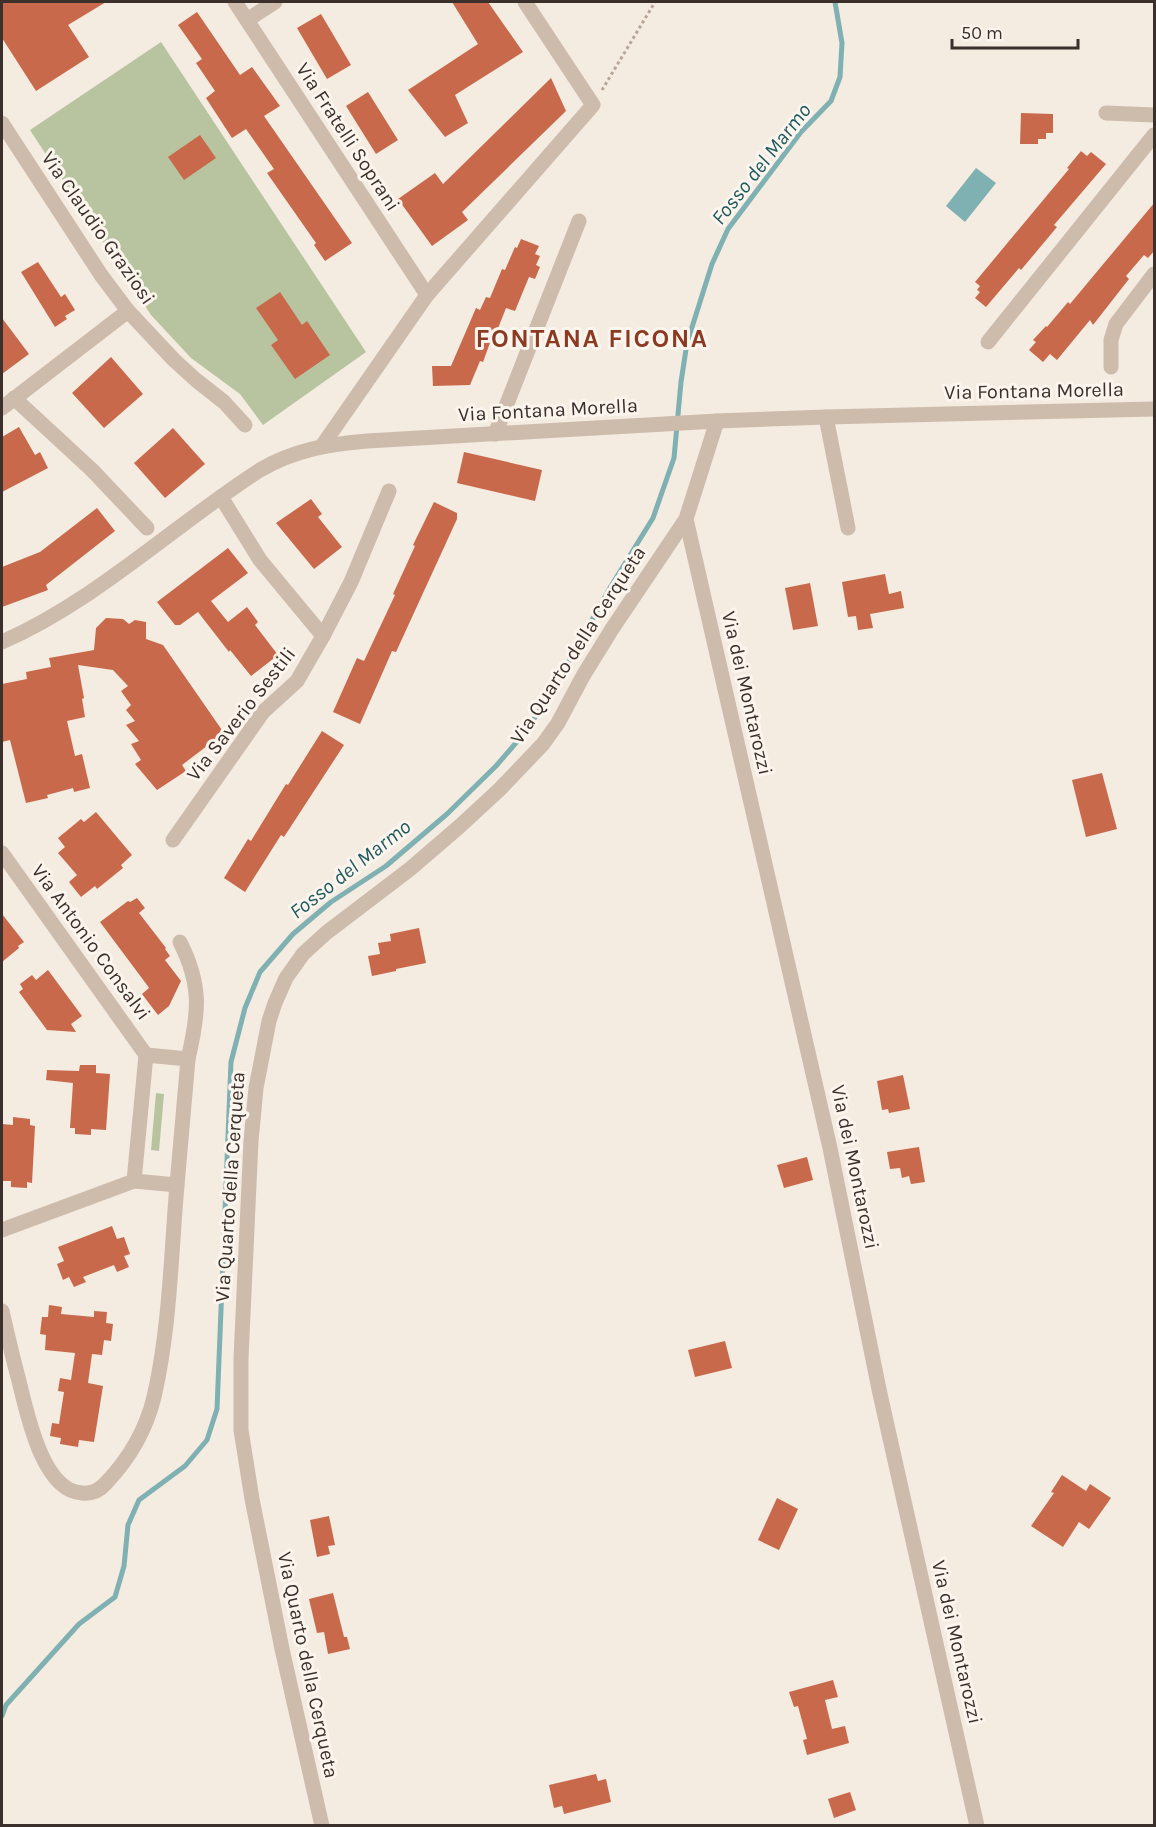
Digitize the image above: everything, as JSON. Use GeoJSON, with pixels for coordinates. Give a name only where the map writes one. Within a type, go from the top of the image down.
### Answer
{"type":"FeatureCollection","features":[{"type":"Feature","properties":{"kind":"street","name":"Via Fratelli Soprani"},"geometry":{"type":"LineString","coordinates":[[235,2],[427,295]]}},
{"type":"Feature","properties":{"kind":"street"},"geometry":{"type":"LineString","coordinates":[[247,20],[275,2]]}},
{"type":"Feature","properties":{"kind":"street"},"geometry":{"type":"LineString","coordinates":[[322,446],[427,295],[590,100],[525,2]]}},
{"type":"Feature","properties":{"kind":"street"},"geometry":{"type":"LineString","coordinates":[[1106,113],[1155,115]]}},
{"type":"Feature","properties":{"kind":"street","name":"Via Claudio Graziosi"},"geometry":{"type":"LineString","coordinates":[[2,123],[101,275],[128,311],[174,360],[196,381],[224,402],[245,425]]}},
{"type":"Feature","properties":{"kind":"street"},"geometry":{"type":"LineString","coordinates":[[988,342],[1155,135]]}},
{"type":"Feature","properties":{"kind":"street"},"geometry":{"type":"LineString","coordinates":[[495,434],[579,221]]}},
{"type":"Feature","properties":{"kind":"street"},"geometry":{"type":"LineString","coordinates":[[1111,367],[1111,340],[1116,324],[1155,274]]}},
{"type":"Feature","properties":{"kind":"street"},"geometry":{"type":"LineString","coordinates":[[128,311],[8,403],[92,470],[147,528]]}},
{"type":"Feature","properties":{"kind":"street","name":"Via Fontana Morella"},"geometry":{"type":"LineString","coordinates":[[2,642],[37,625],[87,595],[275,462],[322,446],[367,441],[717,421],[1155,409]]}},
{"type":"Feature","properties":{"kind":"street"},"geometry":{"type":"LineString","coordinates":[[826,417],[848,528]]}},
{"type":"Feature","properties":{"kind":"street","name":"Via Quarto della Cerqueta"},"geometry":{"type":"LineString","coordinates":[[322,1826],[280,1638],[252,1499],[241,1430],[241,1358],[251,1141],[260,1065],[269,1021],[286,978],[303,954],[454,831],[500,789],[543,744],[558,723],[612,629],[686,519],[717,421]]}},
{"type":"Feature","properties":{"kind":"street","name":"Via Saverio Sestili"},"geometry":{"type":"LineString","coordinates":[[173,840],[263,712],[297,681],[351,582],[389,491]]}},
{"type":"Feature","properties":{"kind":"street"},"geometry":{"type":"LineString","coordinates":[[221,498],[260,560],[323,636]]}},
{"type":"Feature","properties":{"kind":"street","name":"Via dei Montarozzi"},"geometry":{"type":"LineString","coordinates":[[686,519],[832,1157],[880,1394],[977,1826]]}},
{"type":"Feature","properties":{"kind":"street","name":"Via Antonio Consalvi"},"geometry":{"type":"LineString","coordinates":[[2,853],[146,1055]]}},
{"type":"Feature","properties":{"kind":"street"},"geometry":{"type":"LineString","coordinates":[[2,1311],[33,1433],[54,1477],[70,1491],[84,1494],[98,1490],[130,1455],[141,1434],[154,1398],[165,1326],[188,1059],[196,1020],[197,996],[193,974],[180,942]]}},
{"type":"Feature","properties":{"kind":"street"},"geometry":{"type":"LineString","coordinates":[[134,1181],[146,1055],[188,1059]]}},
{"type":"Feature","properties":{"kind":"street"},"geometry":{"type":"LineString","coordinates":[[2,1230],[134,1181],[177,1185]]}},
{"type":"Feature","properties":{"kind":"path"},"geometry":{"type":"LineString","coordinates":[[590,100],[655,2]]}},
{"type":"Feature","properties":{"kind":"green space"},"geometry":{"type":"Polygon","coordinates":[[[161,42],[366,352],[263,425],[240,394],[191,358],[151,315],[30,130],[161,42]]]}},
{"type":"Feature","properties":{"kind":"green space"},"geometry":{"type":"Polygon","coordinates":[[[156,1093],[164,1094],[159,1151],[151,1150],[156,1093]]]}},
{"type":"Feature","properties":{"kind":"water"},"geometry":{"type":"Polygon","coordinates":[[[976,168],[996,183],[965,222],[946,206],[976,168]]]}},
{"type":"Feature","properties":{"kind":"building"},"geometry":{"type":"Polygon","coordinates":[[[2,2],[106,2],[68,25],[89,57],[36,91],[2,38],[2,2]]]}},
{"type":"Feature","properties":{"kind":"building"},"geometry":{"type":"Polygon","coordinates":[[[452,2],[488,2],[523,52],[455,95],[468,123],[445,137],[408,90],[478,44],[452,2]]]}},
{"type":"Feature","properties":{"kind":"building"},"geometry":{"type":"Polygon","coordinates":[[[197,12],[240,75],[252,67],[280,106],[264,116],[352,243],[325,261],[314,245],[316,243],[267,173],[274,169],[246,129],[232,138],[206,98],[215,91],[196,63],[202,59],[178,25],[197,12]]]}},
{"type":"Feature","properties":{"kind":"building"},"geometry":{"type":"Polygon","coordinates":[[[321,14],[351,65],[327,79],[297,28],[321,14]]]}},
{"type":"Feature","properties":{"kind":"building"},"geometry":{"type":"Polygon","coordinates":[[[551,78],[566,111],[462,212],[468,220],[432,246],[398,199],[435,173],[443,184],[551,78]]]}},
{"type":"Feature","properties":{"kind":"building"},"geometry":{"type":"Polygon","coordinates":[[[368,92],[398,140],[376,154],[346,106],[368,92]]]}},
{"type":"Feature","properties":{"kind":"building"},"geometry":{"type":"Polygon","coordinates":[[[1021,113],[1053,114],[1053,133],[1046,133],[1046,139],[1038,139],[1038,144],[1020,144],[1021,113]]]}},
{"type":"Feature","properties":{"kind":"building"},"geometry":{"type":"Polygon","coordinates":[[[200,135],[216,158],[184,180],[168,157],[200,135]]]}},
{"type":"Feature","properties":{"kind":"building"},"geometry":{"type":"Polygon","coordinates":[[[1081,151],[1087,156],[1091,152],[1106,164],[1054,225],[1057,227],[1021,270],[1019,268],[986,307],[975,298],[980,292],[977,290],[980,286],[975,282],[1069,169],[1067,168],[1081,151]]]}},
{"type":"Feature","properties":{"kind":"building"},"geometry":{"type":"Polygon","coordinates":[[[1155,202],[1155,250],[1148,258],[1144,255],[1126,276],[1129,279],[1093,325],[1090,320],[1057,360],[1050,354],[1043,362],[1029,350],[1036,342],[1033,340],[1068,302],[1070,304],[1155,202]]]}},
{"type":"Feature","properties":{"kind":"building"},"geometry":{"type":"Polygon","coordinates":[[[521,239],[539,246],[535,254],[540,256],[536,265],[540,267],[535,279],[529,277],[515,311],[506,308],[493,341],[491,340],[483,362],[480,361],[470,385],[433,386],[432,366],[451,366],[476,308],[480,310],[486,297],[490,298],[502,269],[505,270],[521,239]]]}},
{"type":"Feature","properties":{"kind":"building"},"geometry":{"type":"Polygon","coordinates":[[[38,262],[61,297],[65,294],[75,310],[65,316],[67,319],[55,327],[21,272],[38,262]]]}},
{"type":"Feature","properties":{"kind":"building"},"geometry":{"type":"Polygon","coordinates":[[[280,292],[302,325],[307,321],[330,355],[295,379],[271,345],[278,340],[256,308],[280,292]]]}},
{"type":"Feature","properties":{"kind":"building"},"geometry":{"type":"Polygon","coordinates":[[[2,318],[29,354],[2,374],[2,318]]]}},
{"type":"Feature","properties":{"kind":"building"},"geometry":{"type":"Polygon","coordinates":[[[111,357],[143,394],[104,428],[72,393],[111,357]]]}},
{"type":"Feature","properties":{"kind":"building"},"geometry":{"type":"Polygon","coordinates":[[[19,427],[35,455],[40,452],[48,468],[2,492],[2,437],[19,427]]]}},
{"type":"Feature","properties":{"kind":"building"},"geometry":{"type":"Polygon","coordinates":[[[173,428],[205,464],[165,498],[134,463],[173,428]]]}},
{"type":"Feature","properties":{"kind":"building"},"geometry":{"type":"Polygon","coordinates":[[[464,452],[542,470],[535,501],[457,483],[464,452]]]}},
{"type":"Feature","properties":{"kind":"building"},"geometry":{"type":"Polygon","coordinates":[[[311,499],[322,514],[318,517],[342,547],[314,569],[276,523],[311,499]]]}},
{"type":"Feature","properties":{"kind":"building"},"geometry":{"type":"Polygon","coordinates":[[[434,502],[457,513],[457,519],[396,652],[392,651],[360,724],[333,712],[357,658],[364,661],[395,595],[393,594],[415,546],[413,545],[434,502]]]}},
{"type":"Feature","properties":{"kind":"building"},"geometry":{"type":"Polygon","coordinates":[[[97,508],[115,531],[46,585],[48,590],[2,607],[2,567],[40,552],[97,508]]]}},
{"type":"Feature","properties":{"kind":"building"},"geometry":{"type":"Polygon","coordinates":[[[228,548],[248,573],[211,601],[228,622],[247,607],[258,622],[255,625],[278,655],[251,676],[198,612],[180,625],[175,625],[157,602],[228,548]]]}},
{"type":"Feature","properties":{"kind":"building"},"geometry":{"type":"Polygon","coordinates":[[[885,574],[889,594],[901,591],[904,608],[870,614],[873,628],[858,630],[856,616],[848,617],[842,582],[885,574]]]}},
{"type":"Feature","properties":{"kind":"building"},"geometry":{"type":"Polygon","coordinates":[[[810,583],[818,626],[793,630],[785,588],[810,583]]]}},
{"type":"Feature","properties":{"kind":"building"},"geometry":{"type":"Polygon","coordinates":[[[106,618],[123,619],[129,624],[135,620],[146,622],[146,639],[163,645],[224,733],[182,765],[186,771],[157,790],[135,764],[141,760],[131,744],[139,741],[126,725],[135,721],[126,710],[131,705],[121,691],[128,686],[113,670],[78,665],[85,717],[67,721],[75,756],[82,754],[90,788],[74,792],[73,788],[47,795],[48,798],[26,803],[10,740],[2,742],[2,684],[27,679],[26,672],[51,667],[49,658],[94,650],[96,628],[106,618]]]}},
{"type":"Feature","properties":{"kind":"building"},"geometry":{"type":"Polygon","coordinates":[[[322,731],[344,745],[284,837],[281,835],[245,892],[224,878],[248,839],[251,841],[322,731]]]}},
{"type":"Feature","properties":{"kind":"building"},"geometry":{"type":"Polygon","coordinates":[[[1102,773],[1117,829],[1086,837],[1072,780],[1102,773]]]}},
{"type":"Feature","properties":{"kind":"building"},"geometry":{"type":"Polygon","coordinates":[[[96,812],[132,855],[121,865],[123,868],[97,889],[95,886],[81,897],[69,882],[77,875],[58,853],[65,847],[58,838],[81,819],[84,822],[96,812]]]}},
{"type":"Feature","properties":{"kind":"building"},"geometry":{"type":"Polygon","coordinates":[[[137,898],[145,908],[139,913],[166,948],[170,956],[165,960],[181,981],[169,1006],[158,1015],[142,994],[149,988],[100,922],[128,901],[137,898]]]}},
{"type":"Feature","properties":{"kind":"building"},"geometry":{"type":"Polygon","coordinates":[[[2,914],[24,942],[2,962],[2,914]]]}},
{"type":"Feature","properties":{"kind":"building"},"geometry":{"type":"Polygon","coordinates":[[[419,928],[426,963],[372,976],[368,956],[380,954],[378,943],[391,941],[390,934],[419,928]]]}},
{"type":"Feature","properties":{"kind":"building"},"geometry":{"type":"Polygon","coordinates":[[[48,970],[82,1016],[71,1024],[76,1032],[47,1030],[19,992],[23,989],[20,984],[32,975],[36,980],[48,970]]]}},
{"type":"Feature","properties":{"kind":"building"},"geometry":{"type":"Polygon","coordinates":[[[80,1065],[96,1065],[96,1073],[110,1074],[106,1130],[91,1129],[91,1135],[75,1134],[75,1128],[70,1128],[73,1083],[46,1080],[47,1070],[79,1071],[80,1065]]]}},
{"type":"Feature","properties":{"kind":"building"},"geometry":{"type":"Polygon","coordinates":[[[903,1075],[910,1109],[889,1113],[888,1109],[882,1110],[877,1081],[903,1075]]]}},
{"type":"Feature","properties":{"kind":"building"},"geometry":{"type":"Polygon","coordinates":[[[13,1117],[30,1119],[30,1125],[35,1126],[32,1183],[27,1182],[27,1188],[11,1187],[11,1181],[2,1181],[2,1124],[13,1125],[13,1117]]]}},
{"type":"Feature","properties":{"kind":"building"},"geometry":{"type":"Polygon","coordinates":[[[919,1147],[925,1182],[911,1184],[909,1176],[902,1178],[900,1168],[890,1169],[887,1152],[919,1147]]]}},
{"type":"Feature","properties":{"kind":"building"},"geometry":{"type":"Polygon","coordinates":[[[807,1157],[813,1180],[784,1188],[777,1165],[807,1157]]]}},
{"type":"Feature","properties":{"kind":"building"},"geometry":{"type":"Polygon","coordinates":[[[112,1226],[117,1239],[124,1237],[130,1254],[124,1256],[129,1267],[117,1272],[114,1265],[83,1277],[86,1282],[74,1287],[69,1277],[63,1280],[57,1264],[64,1261],[58,1247],[112,1226]]]}},
{"type":"Feature","properties":{"kind":"building"},"geometry":{"type":"Polygon","coordinates":[[[49,1305],[62,1307],[61,1314],[94,1317],[94,1311],[107,1312],[106,1323],[113,1324],[111,1341],[104,1340],[102,1355],[92,1354],[88,1383],[103,1386],[94,1442],[79,1440],[78,1447],[60,1444],[61,1438],[50,1436],[52,1423],[59,1424],[64,1392],[58,1391],[60,1378],[71,1380],[75,1353],[45,1350],[46,1335],[40,1334],[42,1317],[48,1317],[49,1305]]]}},
{"type":"Feature","properties":{"kind":"building"},"geometry":{"type":"Polygon","coordinates":[[[725,1341],[732,1368],[695,1377],[688,1350],[725,1341]]]}},
{"type":"Feature","properties":{"kind":"building"},"geometry":{"type":"Polygon","coordinates":[[[1062,1475],[1086,1491],[1090,1484],[1111,1498],[1089,1529],[1079,1522],[1063,1547],[1031,1526],[1054,1493],[1051,1492],[1062,1475]]]}},
{"type":"Feature","properties":{"kind":"building"},"geometry":{"type":"Polygon","coordinates":[[[777,1498],[798,1509],[779,1550],[758,1540],[777,1498]]]}},
{"type":"Feature","properties":{"kind":"building"},"geometry":{"type":"Polygon","coordinates":[[[329,1516],[335,1545],[328,1546],[330,1554],[317,1557],[310,1520],[329,1516]]]}},
{"type":"Feature","properties":{"kind":"building"},"geometry":{"type":"Polygon","coordinates":[[[333,1593],[344,1637],[347,1637],[350,1649],[328,1654],[324,1632],[317,1633],[309,1599],[333,1593]]]}},
{"type":"Feature","properties":{"kind":"building"},"geometry":{"type":"Polygon","coordinates":[[[833,1680],[838,1697],[825,1700],[832,1729],[845,1726],[849,1743],[807,1755],[803,1740],[807,1739],[798,1706],[794,1707],[789,1692],[833,1680]]]}},
{"type":"Feature","properties":{"kind":"building"},"geometry":{"type":"Polygon","coordinates":[[[596,1774],[598,1781],[606,1779],[611,1802],[564,1814],[562,1806],[554,1808],[549,1785],[596,1774]]]}},
{"type":"Feature","properties":{"kind":"building"},"geometry":{"type":"Polygon","coordinates":[[[850,1792],[856,1810],[834,1818],[828,1799],[850,1792]]]}},
{"type":"Feature","properties":{"kind":"waterway","name":"Fosso del Marmo"},"geometry":{"type":"LineString","coordinates":[[2,1716],[6,1705],[79,1624],[115,1597],[124,1566],[128,1525],[139,1500],[185,1466],[207,1440],[217,1409],[231,1062],[245,1008],[260,972],[293,934],[331,902],[386,866],[447,814],[496,766],[527,730],[558,681],[611,586],[653,518],[674,458],[687,343],[712,264],[728,229],[801,132],[831,101],[840,77],[842,43],[835,2]]}},
{"type":"Feature","properties":{"kind":"district","name":"FONTANA FICONA"},"geometry":{"type":"Point","coordinates":[592,338]}}]}
